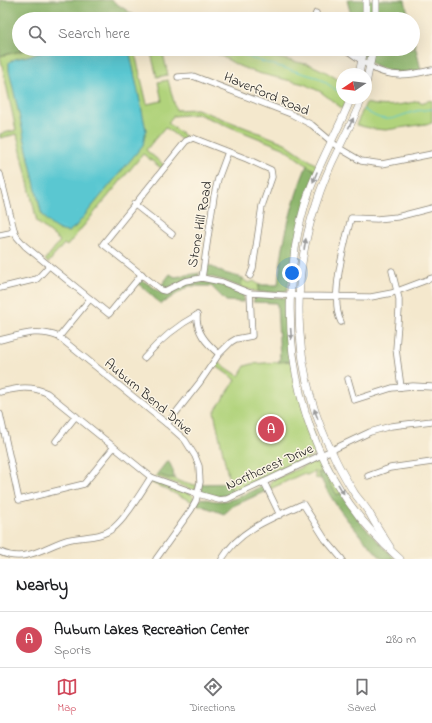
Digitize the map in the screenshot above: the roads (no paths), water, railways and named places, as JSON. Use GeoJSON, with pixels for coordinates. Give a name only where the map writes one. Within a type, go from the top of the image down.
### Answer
{"type":"FeatureCollection","features":[{"type":"Feature","properties":{"kind":"main road"},"geometry":{"type":"LineString","coordinates":[[366,0],[366,12]]}},
{"type":"Feature","properties":{"kind":"main road"},"geometry":{"type":"LineString","coordinates":[[376,0],[376,12]]}},
{"type":"Feature","properties":{"kind":"main road"},"geometry":{"type":"LineString","coordinates":[[360,68],[363,56]]}},
{"type":"Feature","properties":{"kind":"main road"},"geometry":{"type":"LineString","coordinates":[[370,66],[372,56]]}},
{"type":"Feature","properties":{"kind":"main road"},"geometry":{"type":"LineString","coordinates":[[349,104],[316,174],[298,230],[291,271],[291,343],[299,388],[311,429],[332,476],[354,509],[383,544],[399,558]]}},
{"type":"Feature","properties":{"kind":"main road"},"geometry":{"type":"LineString","coordinates":[[360,104],[325,178],[307,232],[301,269],[299,321],[304,368],[314,408],[331,450],[341,471],[355,494],[371,515],[377,527],[399,558]]}},
{"type":"Feature","properties":{"kind":"street"},"geometry":{"type":"LineString","coordinates":[[356,56],[370,66],[388,74],[403,76],[432,70]]}},
{"type":"Feature","properties":{"kind":"street","name":"Haverford Road"},"geometry":{"type":"LineString","coordinates":[[178,77],[193,76],[291,114],[312,124],[339,148],[362,161],[382,164],[432,154]]}},
{"type":"Feature","properties":{"kind":"street"},"geometry":{"type":"LineString","coordinates":[[250,276],[253,268],[262,206],[272,173],[271,170],[193,138],[187,140],[103,244],[161,290],[185,281],[202,278],[222,282],[250,293],[299,296],[370,297],[397,290],[432,278]]}},
{"type":"Feature","properties":{"kind":"street","name":"Stone Hill Road"},"geometry":{"type":"LineString","coordinates":[[202,278],[214,196],[218,179],[228,152]]}},
{"type":"Feature","properties":{"kind":"street"},"geometry":{"type":"LineString","coordinates":[[0,174],[1,183],[17,237],[48,266],[109,314],[142,274]]}},
{"type":"Feature","properties":{"kind":"street"},"geometry":{"type":"LineString","coordinates":[[134,204],[172,234]]}},
{"type":"Feature","properties":{"kind":"street"},"geometry":{"type":"LineString","coordinates":[[340,322],[337,313],[337,297],[340,261],[351,218],[377,219],[432,208]]}},
{"type":"Feature","properties":{"kind":"street"},"geometry":{"type":"LineString","coordinates":[[0,235],[10,233],[14,230]]}},
{"type":"Feature","properties":{"kind":"street"},"geometry":{"type":"LineString","coordinates":[[0,288],[38,278],[48,266]]}},
{"type":"Feature","properties":{"kind":"street"},"geometry":{"type":"LineString","coordinates":[[392,271],[397,290],[399,310],[396,349],[401,387]]}},
{"type":"Feature","properties":{"kind":"street"},"geometry":{"type":"LineString","coordinates":[[167,424],[200,382],[219,354],[230,342],[236,339],[252,336],[250,293]]}},
{"type":"Feature","properties":{"kind":"street"},"geometry":{"type":"LineString","coordinates":[[59,337],[90,299]]}},
{"type":"Feature","properties":{"kind":"street"},"geometry":{"type":"LineString","coordinates":[[144,358],[160,340],[197,315],[198,330],[206,342],[219,354]]}},
{"type":"Feature","properties":{"kind":"street","name":"Auburn Bend Drive"},"geometry":{"type":"LineString","coordinates":[[0,340],[34,332],[49,333],[59,337],[185,440],[195,456],[200,474],[198,494],[191,510],[156,559]]}},
{"type":"Feature","properties":{"kind":"street"},"geometry":{"type":"LineString","coordinates":[[348,379],[354,400],[382,391],[401,387],[432,387]]}},
{"type":"Feature","properties":{"kind":"street","name":"Northcrest Drive"},"geometry":{"type":"LineString","coordinates":[[0,392],[18,388],[38,389],[47,393],[151,477],[219,500],[227,499],[370,432],[391,426],[432,421]]}},
{"type":"Feature","properties":{"kind":"street"},"geometry":{"type":"LineString","coordinates":[[0,414],[19,500],[84,484],[114,447]]}},
{"type":"Feature","properties":{"kind":"street"},"geometry":{"type":"LineString","coordinates":[[56,441],[76,416]]}},
{"type":"Feature","properties":{"kind":"street"},"geometry":{"type":"LineString","coordinates":[[368,476],[390,468],[432,462]]}},
{"type":"Feature","properties":{"kind":"street"},"geometry":{"type":"LineString","coordinates":[[0,552],[15,557],[33,554],[64,541],[108,532],[114,528],[131,507],[151,477]]}},
{"type":"Feature","properties":{"kind":"street"},"geometry":{"type":"LineString","coordinates":[[264,482],[280,515]]}},
{"type":"Feature","properties":{"kind":"street"},"geometry":{"type":"LineString","coordinates":[[222,559],[236,540],[246,533],[303,504],[325,539],[342,559]]}},
{"type":"Feature","properties":{"kind":"water"},"geometry":{"type":"Polygon","coordinates":[[[28,56],[130,56],[146,130],[143,145],[75,227],[68,232],[55,228],[41,212],[9,70],[9,62],[28,56]]]}},
{"type":"Feature","properties":{"kind":"waterway"},"geometry":{"type":"LineString","coordinates":[[246,56],[319,78],[336,90]]}},
{"type":"Feature","properties":{"kind":"waterway"},"geometry":{"type":"LineString","coordinates":[[363,109],[384,119],[395,118],[416,111],[432,109]]}},
{"type":"Feature","properties":{"kind":"place","name":"Auburn Lakes Recreation Center"},"geometry":{"type":"Point","coordinates":[271,429]}}]}
